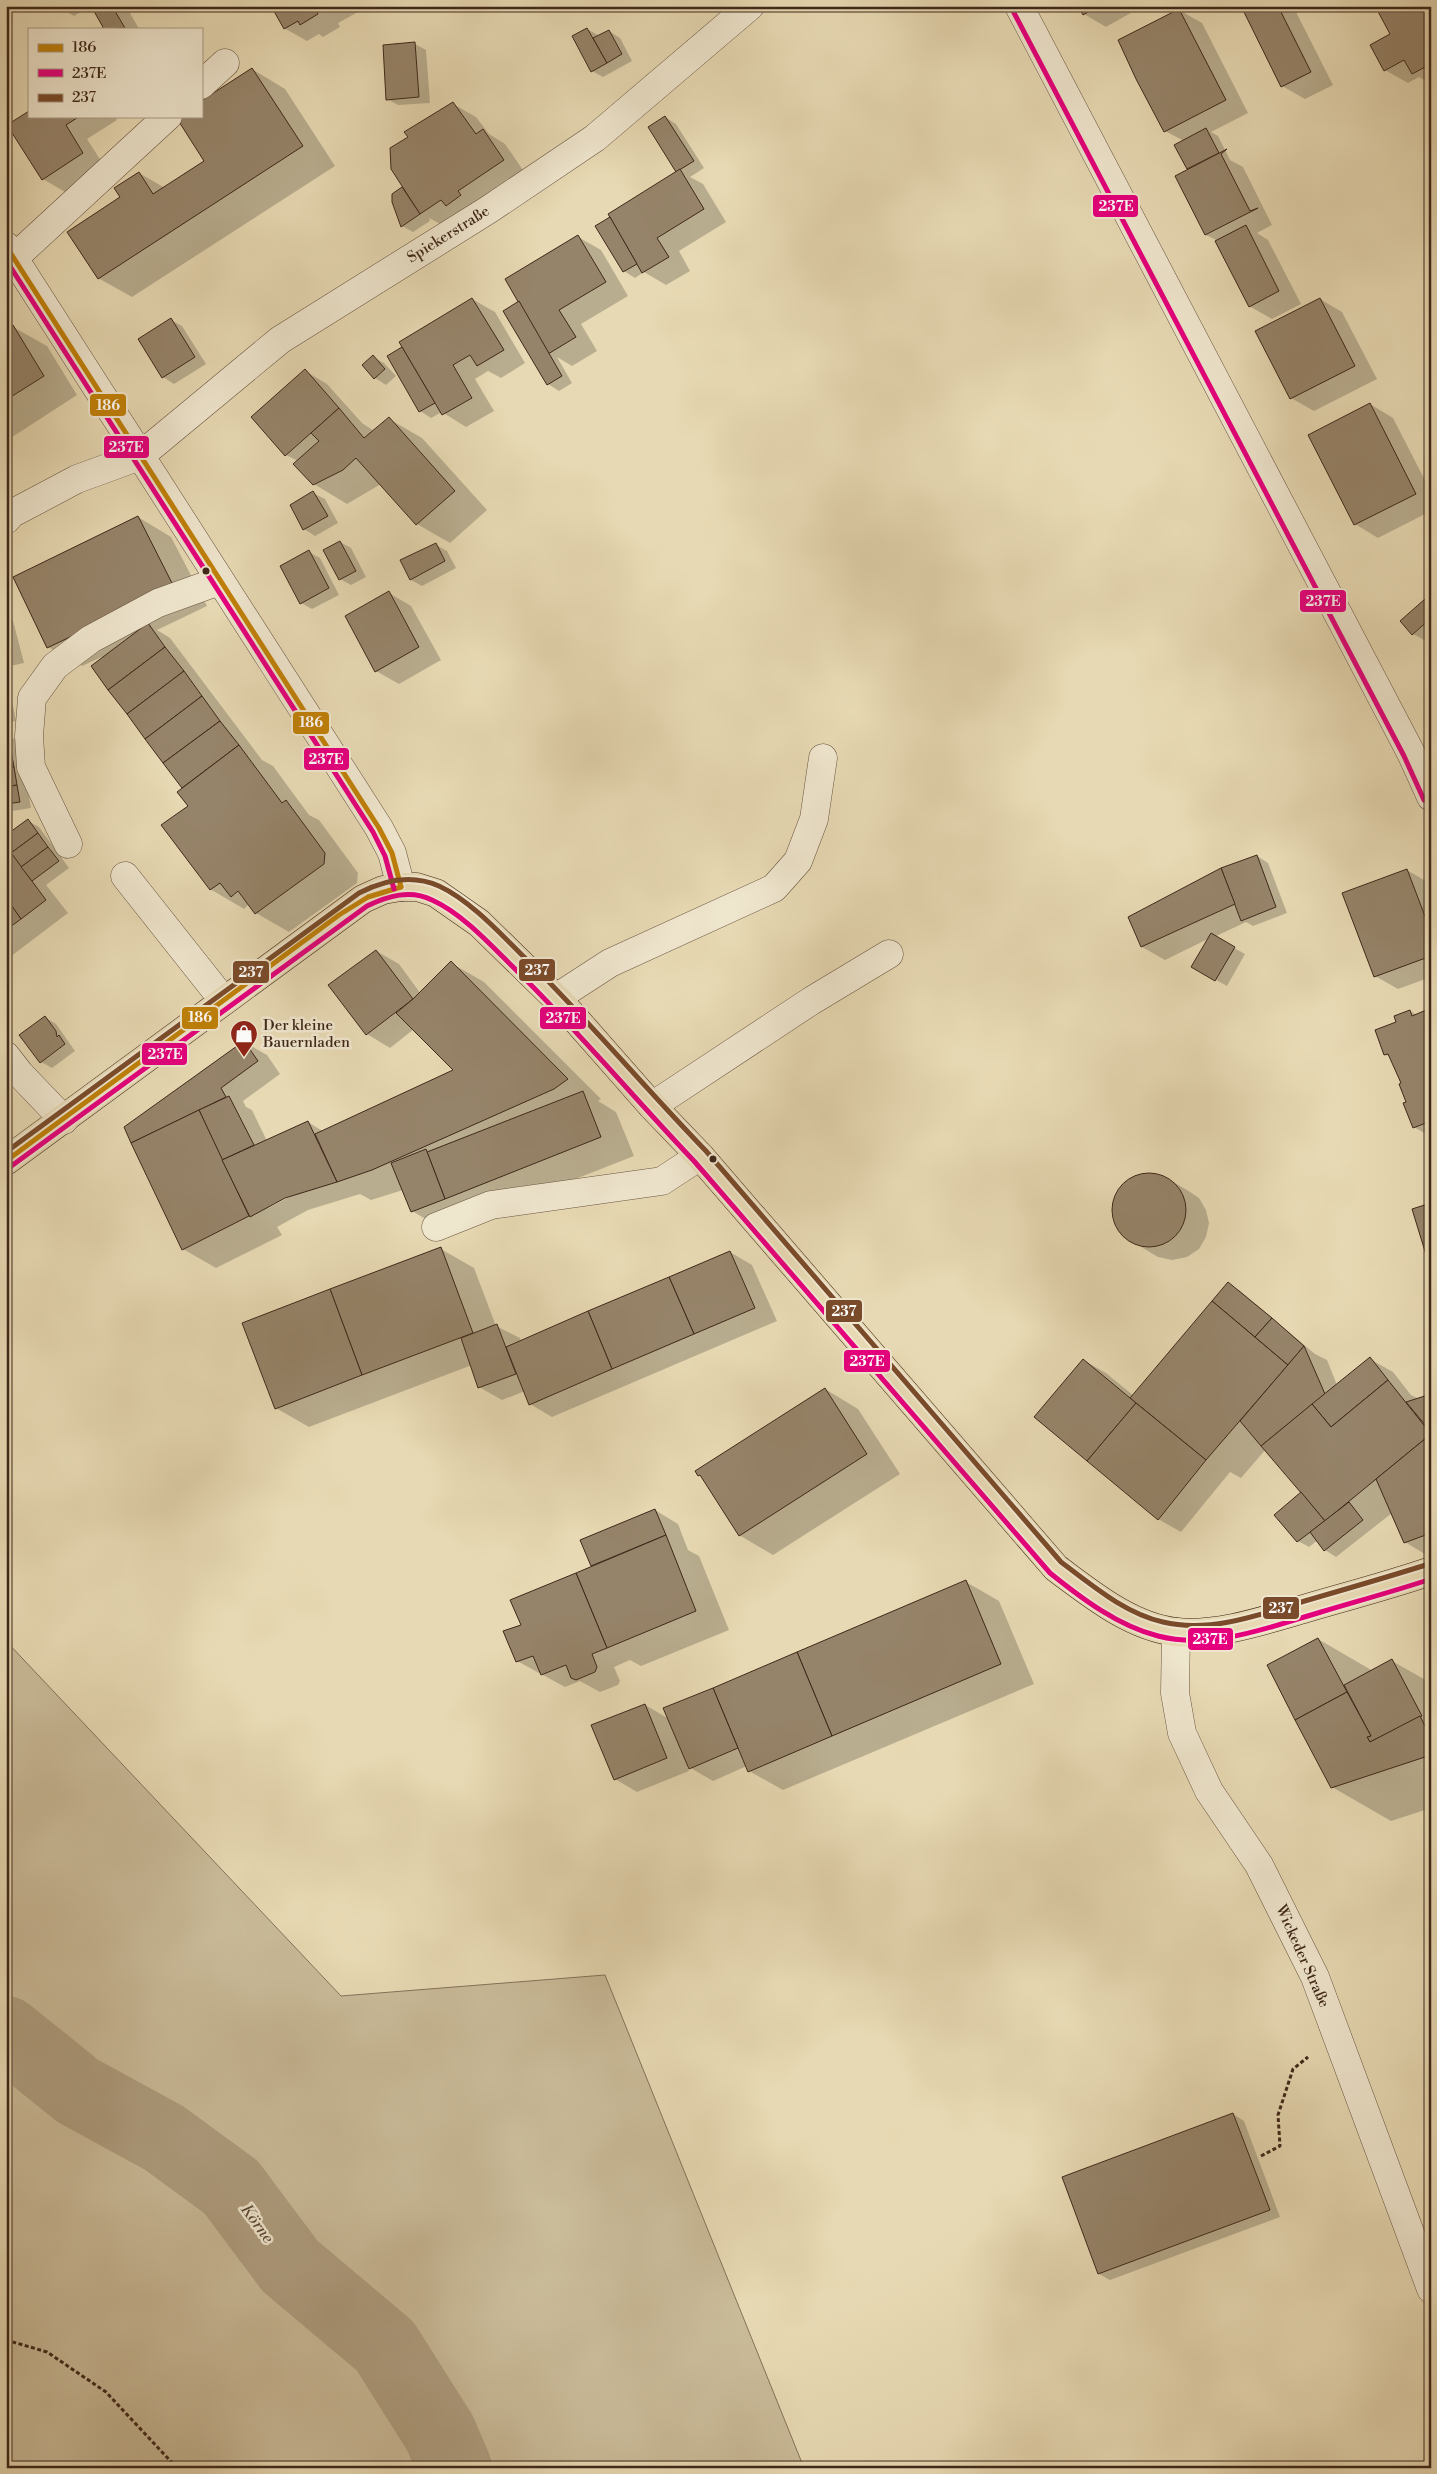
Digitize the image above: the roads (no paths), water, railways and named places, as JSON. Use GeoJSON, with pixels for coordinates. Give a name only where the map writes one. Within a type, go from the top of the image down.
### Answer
{"type":"FeatureCollection","features":[{"type":"Feature","properties":{"kind":"main road"},"geometry":{"type":"LineString","coordinates":[[6,1161],[363,899],[383,890],[417,887],[436,893],[479,923],[556,998],[652,1106],[700,1156],[1056,1568],[1096,1597],[1138,1621],[1176,1632],[1213,1630],[1249,1625],[1431,1571]]}},
{"type":"Feature","properties":{"kind":"street","name":"Spiekerstraße"},"geometry":{"type":"LineString","coordinates":[[6,520],[11,514],[77,479],[140,456],[280,340],[488,210],[595,138],[750,6]]}},
{"type":"Feature","properties":{"kind":"street"},"geometry":{"type":"LineString","coordinates":[[1019,6],[1429,788]]}},
{"type":"Feature","properties":{"kind":"street"},"geometry":{"type":"LineString","coordinates":[[202,84],[225,63]]}},
{"type":"Feature","properties":{"kind":"street"},"geometry":{"type":"LineString","coordinates":[[166,118],[10,252],[379,828],[392,853],[401,887]]}},
{"type":"Feature","properties":{"kind":"street"},"geometry":{"type":"LineString","coordinates":[[68,844],[31,768],[29,736],[32,698],[55,666],[91,639],[158,603],[219,581]]}},
{"type":"Feature","properties":{"kind":"street"},"geometry":{"type":"LineString","coordinates":[[556,998],[610,963],[774,888],[798,862],[814,819],[823,758]]}},
{"type":"Feature","properties":{"kind":"street"},"geometry":{"type":"LineString","coordinates":[[125,876],[224,1001]]}},
{"type":"Feature","properties":{"kind":"street"},"geometry":{"type":"LineString","coordinates":[[652,1106],[810,1001],[889,954]]}},
{"type":"Feature","properties":{"kind":"street"},"geometry":{"type":"LineString","coordinates":[[6,1056],[20,1074],[64,1120]]}},
{"type":"Feature","properties":{"kind":"street"},"geometry":{"type":"LineString","coordinates":[[436,1227],[491,1205],[662,1181],[700,1156]]}},
{"type":"Feature","properties":{"kind":"street","name":"Wickeder Straße"},"geometry":{"type":"LineString","coordinates":[[1176,1632],[1174,1693],[1182,1733],[1209,1791],[1259,1866],[1286,1915],[1315,1977],[1431,2289]]}},
{"type":"Feature","properties":{"kind":"waterway","name":"Körne"},"geometry":{"type":"LineString","coordinates":[[6,2033],[78,2091],[164,2138],[231,2187],[290,2266],[385,2346],[440,2433],[455,2468]]}},
{"type":"Feature","properties":{"kind":"place","name":"Der kleine Bauernladen"},"geometry":{"type":"Point","coordinates":[244,1058]}}]}
